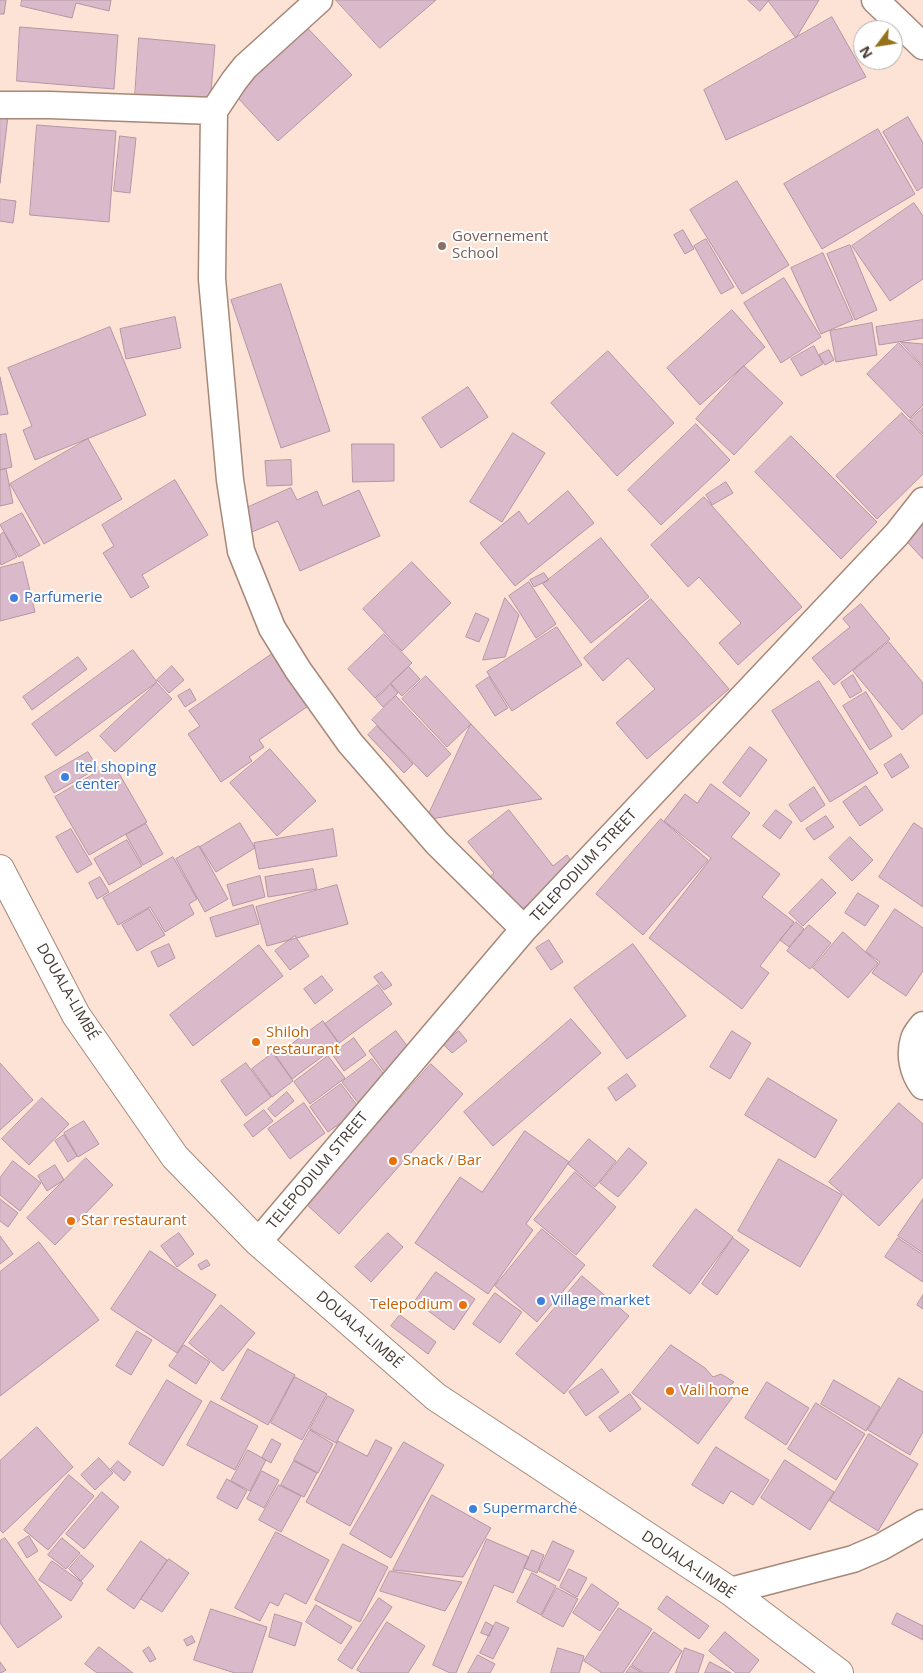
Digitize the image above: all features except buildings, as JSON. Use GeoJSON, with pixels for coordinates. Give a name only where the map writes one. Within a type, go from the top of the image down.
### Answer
{"type":"FeatureCollection","features":[{"type":"Feature","properties":{"kind":"highway","name":"DOUALA-LIMBÉ"},"geometry":{"type":"LineString","coordinates":[[0,869],[76,1015],[87,1031],[175,1157],[258,1242],[436,1397],[730,1591],[839,1673]]}},
{"type":"Feature","properties":{"kind":"street"},"geometry":{"type":"LineString","coordinates":[[319,0],[245,68],[234,80],[214,111],[212,279],[230,480],[241,550],[272,628],[298,670],[350,742],[437,843],[524,929]]}},
{"type":"Feature","properties":{"kind":"street"},"geometry":{"type":"LineString","coordinates":[[875,0],[923,46]]}},
{"type":"Feature","properties":{"kind":"street"},"geometry":{"type":"LineString","coordinates":[[0,105],[214,111]]}},
{"type":"Feature","properties":{"kind":"street","name":"TELEPODIUM STREET"},"geometry":{"type":"LineString","coordinates":[[258,1242],[524,929],[890,541],[923,501]]}},
{"type":"Feature","properties":{"kind":"street"},"geometry":{"type":"LineString","coordinates":[[923,1025],[914,1038],[911,1060],[917,1078],[923,1086]]}},
{"type":"Feature","properties":{"kind":"street"},"geometry":{"type":"LineString","coordinates":[[730,1591],[852,1559],[881,1547],[923,1523]]}},
{"type":"Feature","properties":{"kind":"place","name":"Governement School"},"geometry":{"type":"Point","coordinates":[442,246]}},
{"type":"Feature","properties":{"kind":"place","name":"Parfumerie"},"geometry":{"type":"Point","coordinates":[14,598]}},
{"type":"Feature","properties":{"kind":"place","name":"Itel shoping center"},"geometry":{"type":"Point","coordinates":[65,777]}},
{"type":"Feature","properties":{"kind":"place","name":"Shiloh restaurant"},"geometry":{"type":"Point","coordinates":[256,1042]}},
{"type":"Feature","properties":{"kind":"place","name":"Snack / Bar"},"geometry":{"type":"Point","coordinates":[393,1161]}},
{"type":"Feature","properties":{"kind":"place","name":"Star restaurant"},"geometry":{"type":"Point","coordinates":[71,1221]}},
{"type":"Feature","properties":{"kind":"place","name":"Village market"},"geometry":{"type":"Point","coordinates":[541,1301]}},
{"type":"Feature","properties":{"kind":"place","name":"Telepodium"},"geometry":{"type":"Point","coordinates":[463,1305]}},
{"type":"Feature","properties":{"kind":"place","name":"Vali home"},"geometry":{"type":"Point","coordinates":[670,1391]}},
{"type":"Feature","properties":{"kind":"place","name":"Supermarché"},"geometry":{"type":"Point","coordinates":[473,1509]}}]}
